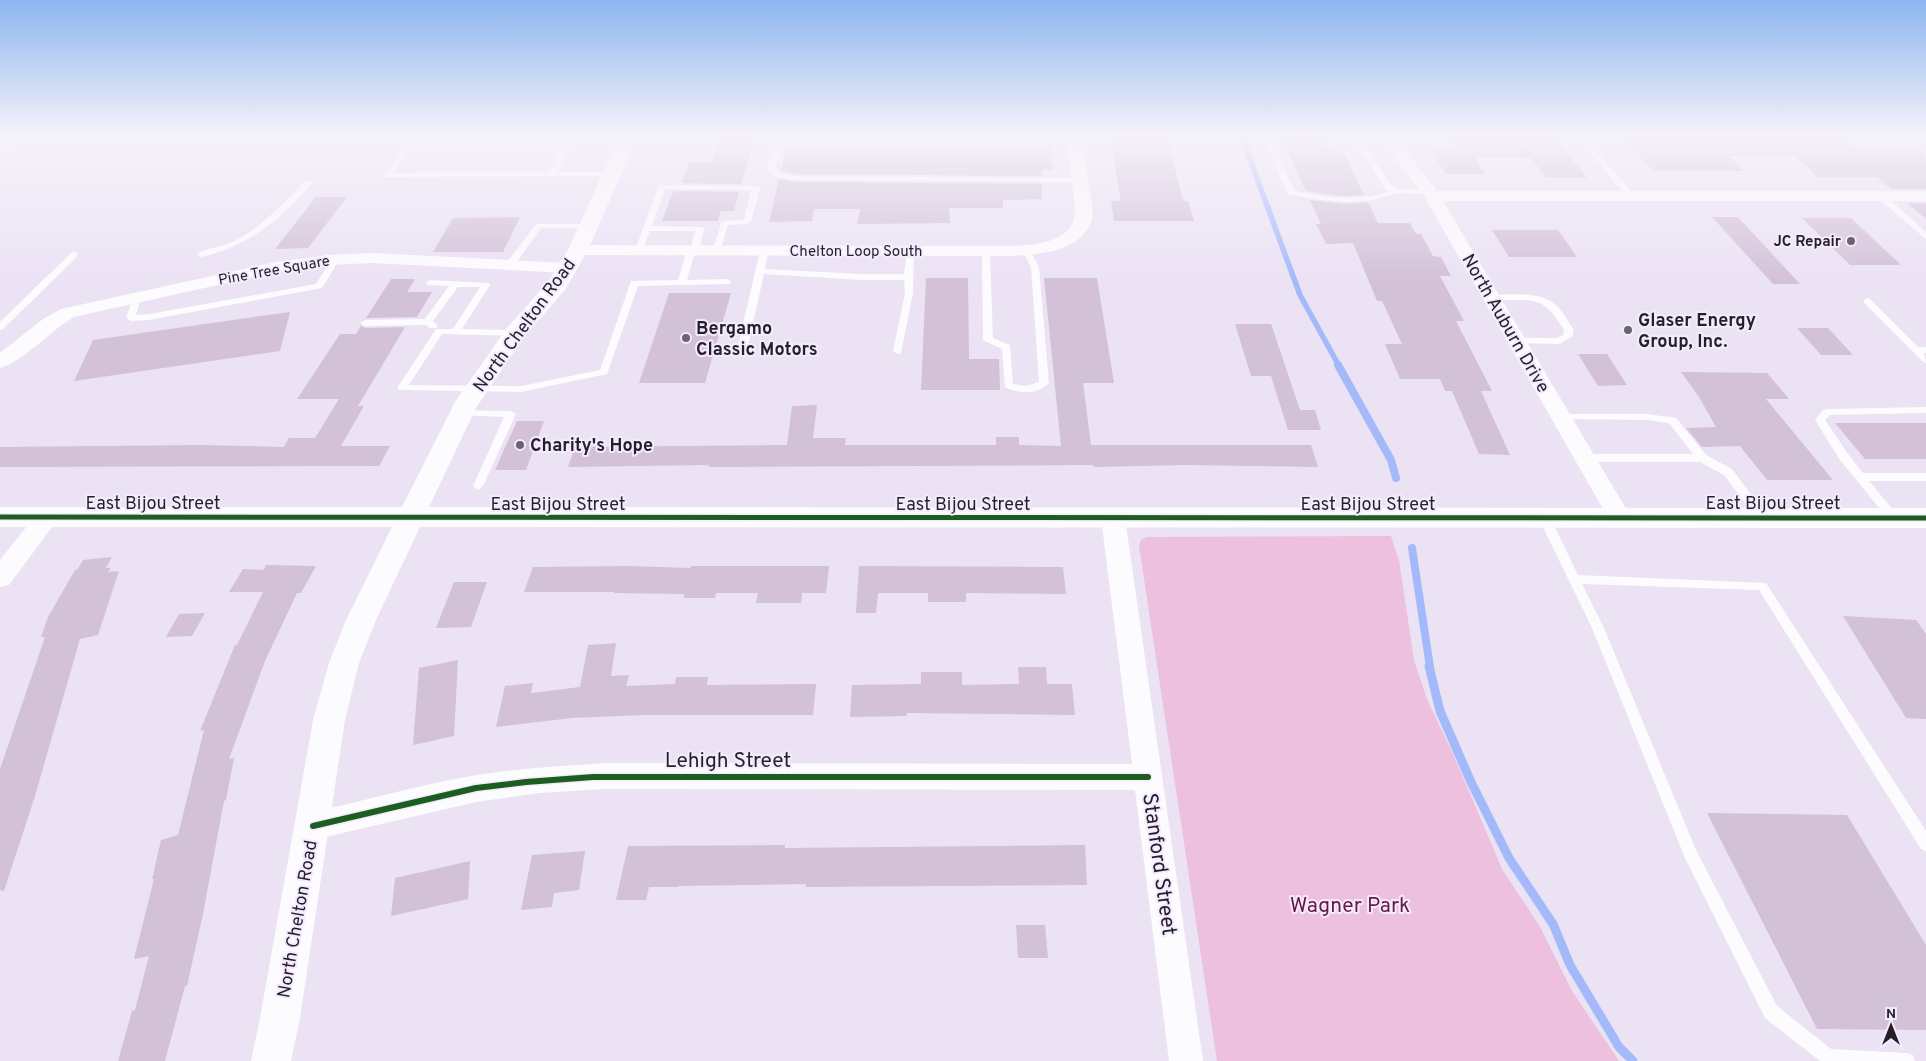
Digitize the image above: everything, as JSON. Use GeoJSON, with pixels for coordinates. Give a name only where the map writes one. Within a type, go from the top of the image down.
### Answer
{"type":"FeatureCollection","features":[{"type":"Feature","properties":{"kind":"street","name":"North Chelton Road"},"geometry":{"type":"LineString","coordinates":[[271,1061],[330,720],[344,663],[361,620],[462,413],[515,333],[557,285],[579,248],[607,185]]}},
{"type":"Feature","properties":{"kind":"street","name":"Chelton Loop South"},"geometry":{"type":"LineString","coordinates":[[579,248],[764,251],[1026,250],[1041,248],[1066,240],[1081,225],[1083,215],[1080,185]]}},
{"type":"Feature","properties":{"kind":"street","name":"North Auburn Drive"},"geometry":{"type":"LineString","coordinates":[[1424,185],[1432,194],[1619,517]]}},
{"type":"Feature","properties":{"kind":"street"},"geometry":{"type":"LineString","coordinates":[[1432,194],[1926,196]]}},
{"type":"Feature","properties":{"kind":"street","name":"Pine Tree Square"},"geometry":{"type":"LineString","coordinates":[[0,362],[16,352],[54,320],[68,313],[276,267],[336,259],[372,258],[509,266],[579,248]]}},
{"type":"Feature","properties":{"kind":"street","name":"East Bijou Street"},"geometry":{"type":"LineString","coordinates":[[0,517],[1926,518]]}},
{"type":"Feature","properties":{"kind":"street"},"geometry":{"type":"LineString","coordinates":[[0,578],[47,517]]}},
{"type":"Feature","properties":{"kind":"street","name":"Stanford Street"},"geometry":{"type":"LineString","coordinates":[[1113,518],[1186,1061]]}},
{"type":"Feature","properties":{"kind":"street","name":"Lehigh Street"},"geometry":{"type":"LineString","coordinates":[[313,826],[444,795],[498,785],[552,779],[606,776],[1148,777]]}},
{"type":"Feature","properties":{"kind":"lane"},"geometry":{"type":"LineString","coordinates":[[201,254],[226,249],[248,237],[262,227],[307,185]]}},
{"type":"Feature","properties":{"kind":"lane"},"geometry":{"type":"LineString","coordinates":[[1287,185],[1291,192],[1303,197],[1335,199],[1387,197],[1394,192]]}},
{"type":"Feature","properties":{"kind":"lane"},"geometry":{"type":"LineString","coordinates":[[1386,185],[1394,192],[1432,194]]}},
{"type":"Feature","properties":{"kind":"lane"},"geometry":{"type":"LineString","coordinates":[[1621,185],[1630,196]]}},
{"type":"Feature","properties":{"kind":"lane"},"geometry":{"type":"LineString","coordinates":[[640,250],[662,188],[756,188],[747,222],[725,223],[717,250]]}},
{"type":"Feature","properties":{"kind":"lane"},"geometry":{"type":"LineString","coordinates":[[1882,196],[1926,236]]}},
{"type":"Feature","properties":{"kind":"lane"},"geometry":{"type":"LineString","coordinates":[[509,266],[539,226],[579,248]]}},
{"type":"Feature","properties":{"kind":"lane"},"geometry":{"type":"LineString","coordinates":[[647,228],[700,229],[682,283]]}},
{"type":"Feature","properties":{"kind":"lane"},"geometry":{"type":"LineString","coordinates":[[986,251],[988,340],[1006,347],[1008,384],[1013,388],[1032,388],[1040,387],[1044,383],[1035,267],[1026,250]]}},
{"type":"Feature","properties":{"kind":"lane"},"geometry":{"type":"LineString","coordinates":[[741,354],[764,251]]}},
{"type":"Feature","properties":{"kind":"lane"},"geometry":{"type":"LineString","coordinates":[[898,351],[909,293],[908,277],[911,251]]}},
{"type":"Feature","properties":{"kind":"lane"},"geometry":{"type":"LineString","coordinates":[[0,327],[74,254]]}},
{"type":"Feature","properties":{"kind":"lane"},"geometry":{"type":"LineString","coordinates":[[137,297],[131,318],[149,318],[319,286],[336,259]]}},
{"type":"Feature","properties":{"kind":"lane"},"geometry":{"type":"LineString","coordinates":[[760,271],[861,277],[908,277]]}},
{"type":"Feature","properties":{"kind":"lane"},"geometry":{"type":"LineString","coordinates":[[438,331],[402,388],[520,389],[604,372],[634,283],[727,282]]}},
{"type":"Feature","properties":{"kind":"lane"},"geometry":{"type":"LineString","coordinates":[[430,283],[486,285],[456,331]]}},
{"type":"Feature","properties":{"kind":"lane"},"geometry":{"type":"LineString","coordinates":[[428,322],[455,284]]}},
{"type":"Feature","properties":{"kind":"lane"},"geometry":{"type":"LineString","coordinates":[[1492,298],[1532,298],[1543,300],[1554,307],[1568,330],[1567,337],[1559,340],[1517,341]]}},
{"type":"Feature","properties":{"kind":"lane"},"geometry":{"type":"LineString","coordinates":[[1868,301],[1921,350],[1926,360]]}},
{"type":"Feature","properties":{"kind":"lane"},"geometry":{"type":"LineString","coordinates":[[365,322],[428,322],[438,331],[515,333]]}},
{"type":"Feature","properties":{"kind":"lane"},"geometry":{"type":"LineString","coordinates":[[1893,518],[1844,457],[1820,420],[1827,412],[1926,410]]}},
{"type":"Feature","properties":{"kind":"lane"},"geometry":{"type":"LineString","coordinates":[[462,413],[511,414],[478,486]]}},
{"type":"Feature","properties":{"kind":"lane"},"geometry":{"type":"LineString","coordinates":[[1561,417],[1647,417],[1672,420],[1702,458],[1728,472],[1762,517]]}},
{"type":"Feature","properties":{"kind":"lane"},"geometry":{"type":"LineString","coordinates":[[1585,458],[1702,458]]}},
{"type":"Feature","properties":{"kind":"lane"},"geometry":{"type":"LineString","coordinates":[[1861,478],[1926,477]]}},
{"type":"Feature","properties":{"kind":"lane"},"geometry":{"type":"LineString","coordinates":[[1544,517],[1598,628],[1690,852],[1771,1012],[1828,1057],[1907,1061]]}},
{"type":"Feature","properties":{"kind":"lane"},"geometry":{"type":"LineString","coordinates":[[1575,579],[1762,586],[1926,844]]}},
{"type":"Feature","properties":{"kind":"green space","name":"Wagner Park"},"geometry":{"type":"Polygon","coordinates":[[[1391,536],[1399,560],[1414,660],[1427,699],[1454,756],[1503,871],[1539,925],[1572,991],[1619,1061],[1217,1061],[1139,546],[1141,540],[1147,537],[1391,536]]]}},
{"type":"Feature","properties":{"kind":"building"},"geometry":{"type":"Polygon","coordinates":[[[778,185],[1042,185],[1042,199],[1003,200],[1003,208],[949,208],[950,223],[857,224],[860,209],[814,209],[812,221],[769,222],[778,185]]]}},
{"type":"Feature","properties":{"kind":"building"},"geometry":{"type":"Polygon","coordinates":[[[1118,185],[1179,185],[1183,201],[1188,201],[1194,221],[1114,221],[1111,201],[1121,201],[1118,185]]]}},
{"type":"Feature","properties":{"kind":"building"},"geometry":{"type":"Polygon","coordinates":[[[1303,185],[1359,185],[1364,195],[1342,196],[1306,191],[1303,185]]]}},
{"type":"Feature","properties":{"kind":"building"},"geometry":{"type":"Polygon","coordinates":[[[1886,185],[1926,185],[1926,189],[1891,189],[1886,185]]]}},
{"type":"Feature","properties":{"kind":"building"},"geometry":{"type":"Polygon","coordinates":[[[673,192],[739,192],[734,211],[721,211],[718,221],[662,221],[673,192]]]}},
{"type":"Feature","properties":{"kind":"building"},"geometry":{"type":"Polygon","coordinates":[[[316,197],[347,197],[308,248],[275,249],[316,197]]]}},
{"type":"Feature","properties":{"kind":"building"},"geometry":{"type":"Polygon","coordinates":[[[1310,200],[1344,204],[1368,202],[1378,223],[1410,223],[1416,234],[1421,234],[1433,256],[1441,257],[1451,276],[1440,276],[1464,321],[1456,321],[1492,391],[1481,391],[1510,455],[1479,454],[1452,391],[1445,391],[1440,379],[1400,379],[1385,344],[1402,344],[1382,301],[1377,301],[1353,243],[1326,244],[1316,224],[1321,224],[1310,200]]]}},
{"type":"Feature","properties":{"kind":"building"},"geometry":{"type":"Polygon","coordinates":[[[1907,203],[1926,203],[1926,219],[1907,203]]]}},
{"type":"Feature","properties":{"kind":"building"},"geometry":{"type":"Polygon","coordinates":[[[520,217],[503,252],[433,252],[453,218],[520,217]]]}},
{"type":"Feature","properties":{"kind":"building"},"geometry":{"type":"Polygon","coordinates":[[[1712,217],[1738,217],[1800,284],[1773,284],[1712,217]]]}},
{"type":"Feature","properties":{"kind":"building","name":"JC Repair"},"geometry":{"type":"Polygon","coordinates":[[[1802,218],[1851,218],[1901,265],[1850,265],[1802,218]]]}},
{"type":"Feature","properties":{"kind":"building"},"geometry":{"type":"Polygon","coordinates":[[[1492,230],[1558,230],[1577,257],[1509,257],[1492,230]]]}},
{"type":"Feature","properties":{"kind":"building"},"geometry":{"type":"Polygon","coordinates":[[[926,278],[968,278],[969,359],[999,359],[1000,390],[921,390],[926,278]]]}},
{"type":"Feature","properties":{"kind":"building"},"geometry":{"type":"Polygon","coordinates":[[[1044,278],[1097,278],[1114,383],[1083,383],[1091,445],[1311,445],[1318,467],[1186,465],[1094,467],[1093,465],[709,467],[709,465],[568,467],[575,447],[787,445],[792,406],[817,405],[813,438],[846,438],[845,445],[996,445],[996,437],[1019,437],[1019,445],[1061,446],[1044,278]]]}},
{"type":"Feature","properties":{"kind":"building"},"geometry":{"type":"Polygon","coordinates":[[[391,279],[415,279],[407,292],[432,292],[417,317],[366,318],[391,279]]]}},
{"type":"Feature","properties":{"kind":"building","name":"Bergamo Classic Motors"},"geometry":{"type":"Polygon","coordinates":[[[669,293],[731,293],[705,383],[639,383],[669,293]]]}},
{"type":"Feature","properties":{"kind":"building"},"geometry":{"type":"Polygon","coordinates":[[[290,312],[280,351],[74,381],[93,340],[290,312]]]}},
{"type":"Feature","properties":{"kind":"building"},"geometry":{"type":"Polygon","coordinates":[[[1235,324],[1271,324],[1300,410],[1315,410],[1321,430],[1288,430],[1271,376],[1251,376],[1235,324]]]}},
{"type":"Feature","properties":{"kind":"building"},"geometry":{"type":"Polygon","coordinates":[[[361,326],[365,328],[405,327],[358,406],[364,406],[341,446],[390,446],[379,466],[0,467],[0,447],[201,445],[284,447],[289,438],[315,438],[339,399],[297,399],[340,334],[356,334],[361,326]]]}},
{"type":"Feature","properties":{"kind":"building"},"geometry":{"type":"Polygon","coordinates":[[[1797,328],[1828,328],[1853,355],[1821,355],[1797,328]]]}},
{"type":"Feature","properties":{"kind":"building"},"geometry":{"type":"Polygon","coordinates":[[[1578,354],[1607,354],[1627,385],[1598,386],[1578,354]]]}},
{"type":"Feature","properties":{"kind":"building"},"geometry":{"type":"Polygon","coordinates":[[[1681,372],[1767,373],[1789,399],[1766,399],[1833,480],[1767,480],[1740,446],[1702,447],[1686,428],[1716,427],[1699,397],[1681,372]]]}},
{"type":"Feature","properties":{"kind":"building","name":"Charity's Hope"},"geometry":{"type":"Polygon","coordinates":[[[517,421],[544,421],[526,470],[495,470],[517,421]]]}},
{"type":"Feature","properties":{"kind":"building"},"geometry":{"type":"Polygon","coordinates":[[[1835,423],[1926,423],[1926,459],[1865,459],[1835,423]]]}},
{"type":"Feature","properties":{"kind":"building"},"geometry":{"type":"Polygon","coordinates":[[[112,557],[106,568],[111,568],[108,572],[119,571],[98,635],[80,639],[35,796],[4,891],[0,890],[0,769],[45,637],[41,637],[48,617],[75,570],[78,569],[83,560],[112,557]]]}},
{"type":"Feature","properties":{"kind":"building"},"geometry":{"type":"Polygon","coordinates":[[[266,565],[316,566],[301,593],[297,593],[265,661],[229,759],[234,758],[203,914],[187,986],[185,986],[165,1061],[118,1061],[132,1011],[135,1010],[149,956],[134,959],[154,879],[152,879],[161,840],[178,835],[204,730],[200,731],[235,645],[237,645],[263,592],[229,592],[243,569],[264,570],[266,565]]]}},
{"type":"Feature","properties":{"kind":"building"},"geometry":{"type":"Polygon","coordinates":[[[629,566],[690,568],[691,566],[829,566],[826,593],[802,593],[801,603],[756,603],[758,593],[716,593],[715,598],[684,598],[684,594],[524,592],[533,567],[629,566]]]}},
{"type":"Feature","properties":{"kind":"building"},"geometry":{"type":"Polygon","coordinates":[[[859,566],[1063,567],[1066,594],[966,593],[966,602],[928,602],[928,593],[878,593],[876,613],[856,613],[859,566]]]}},
{"type":"Feature","properties":{"kind":"building"},"geometry":{"type":"Polygon","coordinates":[[[454,582],[487,582],[471,627],[436,628],[454,582]]]}},
{"type":"Feature","properties":{"kind":"building"},"geometry":{"type":"Polygon","coordinates":[[[205,613],[192,636],[166,637],[179,614],[205,613]]]}},
{"type":"Feature","properties":{"kind":"building"},"geometry":{"type":"Polygon","coordinates":[[[1843,616],[1916,620],[1926,634],[1926,719],[1906,718],[1843,616]]]}},
{"type":"Feature","properties":{"kind":"building"},"geometry":{"type":"Polygon","coordinates":[[[616,643],[611,676],[629,675],[626,686],[675,684],[676,677],[708,677],[707,685],[816,684],[813,715],[645,715],[572,718],[496,727],[505,686],[533,683],[531,693],[580,687],[588,645],[616,643]]]}},
{"type":"Feature","properties":{"kind":"building"},"geometry":{"type":"Polygon","coordinates":[[[458,660],[454,736],[413,745],[419,668],[458,660]]]}},
{"type":"Feature","properties":{"kind":"building"},"geometry":{"type":"Polygon","coordinates":[[[1018,667],[1046,667],[1047,684],[1072,684],[1075,715],[907,713],[907,716],[850,717],[852,685],[921,684],[921,672],[962,672],[962,685],[1019,684],[1018,667]]]}},
{"type":"Feature","properties":{"kind":"building"},"geometry":{"type":"Polygon","coordinates":[[[1707,813],[1847,815],[1926,945],[1926,1030],[1817,1029],[1707,813]]]}},
{"type":"Feature","properties":{"kind":"building"},"geometry":{"type":"Polygon","coordinates":[[[785,845],[785,848],[1085,845],[1087,885],[806,887],[806,884],[678,886],[649,887],[646,900],[616,900],[628,846],[785,845]]]}},
{"type":"Feature","properties":{"kind":"building"},"geometry":{"type":"Polygon","coordinates":[[[585,851],[579,890],[554,893],[552,907],[521,910],[532,855],[585,851]]]}},
{"type":"Feature","properties":{"kind":"building"},"geometry":{"type":"Polygon","coordinates":[[[470,861],[468,899],[391,916],[395,878],[470,861]]]}},
{"type":"Feature","properties":{"kind":"building"},"geometry":{"type":"Polygon","coordinates":[[[1016,925],[1045,925],[1048,958],[1018,958],[1016,925]]]}},
{"type":"Feature","properties":{"kind":"waterway"},"geometry":{"type":"LineString","coordinates":[[1259,185],[1300,295],[1339,366]]}},
{"type":"Feature","properties":{"kind":"waterway"},"geometry":{"type":"LineString","coordinates":[[1338,365],[1391,460],[1396,478]]}},
{"type":"Feature","properties":{"kind":"waterway"},"geometry":{"type":"LineString","coordinates":[[1412,548],[1430,667]]}},
{"type":"Feature","properties":{"kind":"waterway"},"geometry":{"type":"LineString","coordinates":[[1429,666],[1440,711],[1471,782],[1509,858],[1553,924],[1570,965],[1619,1047],[1633,1061]]}},
{"type":"Feature","properties":{"kind":"cycle path"},"geometry":{"type":"LineString","coordinates":[[0,517],[1926,518]]}},
{"type":"Feature","properties":{"kind":"cycle path"},"geometry":{"type":"LineString","coordinates":[[313,826],[476,788],[553,779],[606,776],[1148,777]]}},
{"type":"Feature","properties":{"kind":"place","name":"JC Repair"},"geometry":{"type":"Point","coordinates":[1851,241]}},
{"type":"Feature","properties":{"kind":"place","name":"Glaser Energy Group, Inc."},"geometry":{"type":"Point","coordinates":[1628,330]}},
{"type":"Feature","properties":{"kind":"place","name":"Bergamo Classic Motors"},"geometry":{"type":"Point","coordinates":[686,338]}},
{"type":"Feature","properties":{"kind":"place","name":"Charity's Hope"},"geometry":{"type":"Point","coordinates":[520,445]}}]}
